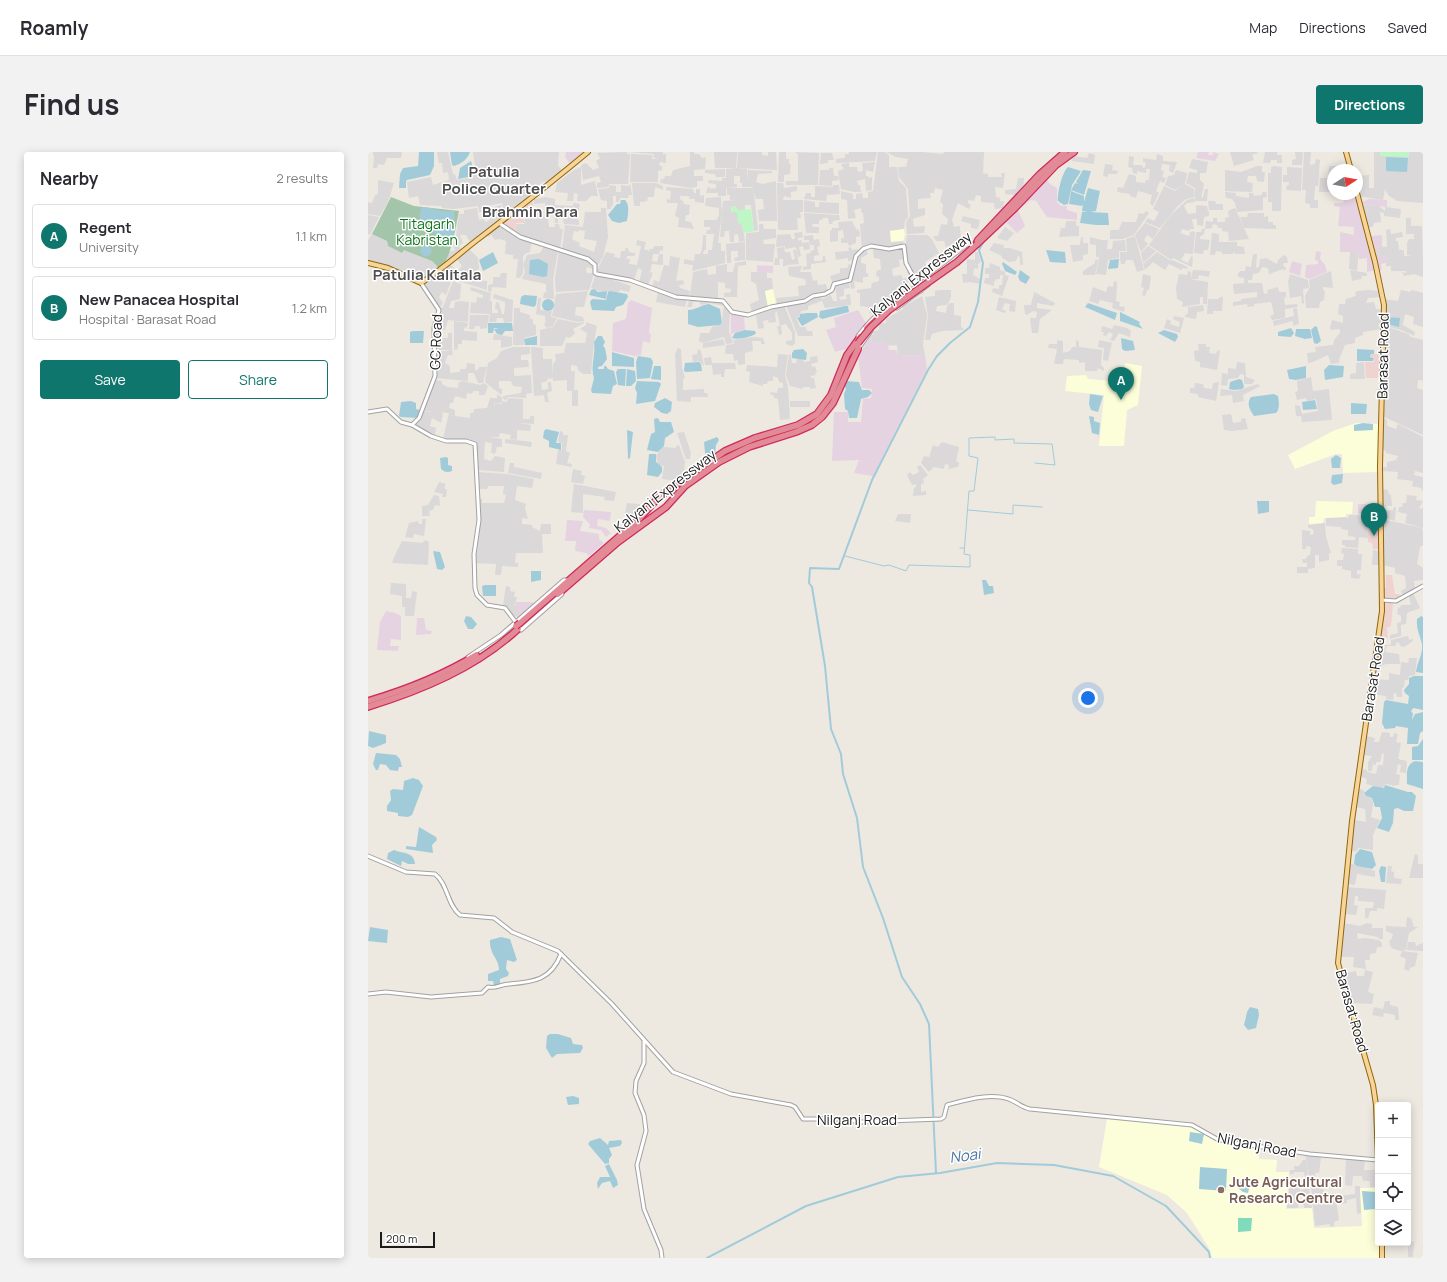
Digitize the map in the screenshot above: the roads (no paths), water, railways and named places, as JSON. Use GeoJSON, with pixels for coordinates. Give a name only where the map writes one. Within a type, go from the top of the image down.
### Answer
{"type":"FeatureCollection","features":[{"type":"Feature","properties":{"kind":"highway","name":"Kalyani Expressway"},"geometry":{"type":"LineString","coordinates":[[570,581],[618,542],[666,507],[686,486],[719,462],[749,447],[796,432],[812,425],[822,417],[833,403],[858,340],[881,313],[952,264],[982,239],[1040,174],[1065,152]]}},
{"type":"Feature","properties":{"kind":"highway"},"geometry":{"type":"LineString","coordinates":[[982,239],[1056,165],[1074,152]]}},
{"type":"Feature","properties":{"kind":"highway","name":"Kalyani Expressway"},"geometry":{"type":"LineString","coordinates":[[368,708],[406,695],[449,677],[494,648],[638,520],[659,497],[696,470],[732,448],[755,438],[798,425],[816,414],[831,395],[855,348]]}},
{"type":"Feature","properties":{"kind":"highway","name":"Kalyani Expressway"},"geometry":{"type":"LineString","coordinates":[[368,701],[397,692],[463,662],[498,641],[519,626]]}},
{"type":"Feature","properties":{"kind":"main road"},"geometry":{"type":"LineString","coordinates":[[368,263],[388,268],[421,283],[443,268],[588,152]]}},
{"type":"Feature","properties":{"kind":"main road"},"geometry":{"type":"LineString","coordinates":[[1346,152],[1349,164]]}},
{"type":"Feature","properties":{"kind":"main road","name":"Barasat Road"},"geometry":{"type":"LineString","coordinates":[[1359,200],[1375,262],[1384,305],[1380,466],[1382,600],[1380,629],[1352,821],[1338,957],[1341,974],[1373,1085],[1376,1105],[1377,1138]]}},
{"type":"Feature","properties":{"kind":"main road"},"geometry":{"type":"LineString","coordinates":[[1382,1246],[1382,1258]]}},
{"type":"Feature","properties":{"kind":"street"},"geometry":{"type":"LineString","coordinates":[[499,223],[520,237],[588,259],[595,265],[595,273],[644,284],[661,293],[676,297],[723,300],[732,312],[748,315],[771,307],[805,301],[813,296],[828,293],[832,290],[834,284],[850,280],[856,256],[865,247],[871,246],[889,249],[904,246],[906,263],[921,292]]}},
{"type":"Feature","properties":{"kind":"street","name":"Kalyani Expressway"},"geometry":{"type":"LineString","coordinates":[[855,348],[859,335],[874,316],[982,239]]}},
{"type":"Feature","properties":{"kind":"street","name":"Kalyani Expressway"},"geometry":{"type":"LineString","coordinates":[[855,348],[884,316],[921,292],[982,239]]}},
{"type":"Feature","properties":{"kind":"street","name":"GC Road"},"geometry":{"type":"LineString","coordinates":[[412,425],[419,418],[436,371],[434,328],[439,310],[421,283]]}},
{"type":"Feature","properties":{"kind":"street"},"geometry":{"type":"LineString","coordinates":[[368,412],[387,409],[401,422],[412,425],[431,436],[446,441],[475,444],[479,518],[474,554],[476,593],[487,605],[505,607],[519,626]]}},
{"type":"Feature","properties":{"kind":"street"},"geometry":{"type":"LineString","coordinates":[[1382,600],[1396,601],[1423,586]]}},
{"type":"Feature","properties":{"kind":"street","name":"Nilganj Road"},"geometry":{"type":"LineString","coordinates":[[368,856],[406,872],[435,874],[440,880],[454,908],[460,915],[495,919],[512,932],[553,948],[612,1004],[673,1072],[731,1094],[791,1105],[795,1107],[803,1119],[841,1119],[861,1122],[937,1119],[944,1117],[947,1104],[977,1097],[987,1097],[1010,1099],[1030,1109],[1192,1125],[1217,1139],[1229,1142],[1305,1154],[1375,1161]]}},
{"type":"Feature","properties":{"kind":"street"},"geometry":{"type":"LineString","coordinates":[[368,994],[386,992],[431,997],[482,993],[488,987],[517,984],[547,977],[557,963],[561,954]]}},
{"type":"Feature","properties":{"kind":"street"},"geometry":{"type":"LineString","coordinates":[[644,1041],[644,1062],[636,1081],[634,1093],[644,1115],[646,1131],[637,1165],[644,1209],[661,1250],[662,1258]]}},
{"type":"Feature","properties":{"kind":"water"},"geometry":{"type":"Polygon","coordinates":[[[419,152],[434,152],[434,166],[430,175],[407,180],[406,188],[399,188],[400,174],[403,168],[418,166],[419,152]]]}},
{"type":"Feature","properties":{"kind":"water"},"geometry":{"type":"Polygon","coordinates":[[[450,152],[470,152],[464,161],[454,166],[452,165],[450,152]]]}},
{"type":"Feature","properties":{"kind":"water"},"geometry":{"type":"Polygon","coordinates":[[[1386,157],[1408,158],[1407,172],[1386,171],[1386,157]]]}},
{"type":"Feature","properties":{"kind":"water"},"geometry":{"type":"Polygon","coordinates":[[[471,161],[474,170],[469,177],[458,179],[460,168],[471,161]]]}},
{"type":"Feature","properties":{"kind":"water"},"geometry":{"type":"Polygon","coordinates":[[[1068,167],[1081,171],[1072,185],[1068,204],[1064,205],[1058,201],[1058,193],[1060,183],[1068,167]]]}},
{"type":"Feature","properties":{"kind":"water"},"geometry":{"type":"Polygon","coordinates":[[[1083,170],[1091,171],[1084,195],[1071,190],[1075,183],[1078,184],[1076,182],[1083,170]]]}},
{"type":"Feature","properties":{"kind":"water"},"geometry":{"type":"Polygon","coordinates":[[[1088,188],[1100,191],[1096,211],[1090,212],[1108,213],[1109,225],[1080,223],[1082,212],[1087,211],[1082,211],[1083,204],[1082,206],[1069,204],[1071,191],[1084,196],[1084,202],[1088,188]]]}},
{"type":"Feature","properties":{"kind":"water"},"geometry":{"type":"Polygon","coordinates":[[[621,200],[625,200],[627,202],[628,213],[627,221],[619,223],[612,221],[608,215],[617,204],[620,204],[621,200]]]}},
{"type":"Feature","properties":{"kind":"water"},"geometry":{"type":"Polygon","coordinates":[[[423,207],[442,211],[454,211],[455,227],[451,242],[444,240],[433,232],[430,225],[423,224],[420,221],[420,210],[423,207]]]}},
{"type":"Feature","properties":{"kind":"water"},"geometry":{"type":"Polygon","coordinates":[[[426,245],[430,247],[432,251],[430,255],[426,257],[422,255],[420,251],[422,247],[426,245]]]}},
{"type":"Feature","properties":{"kind":"water"},"geometry":{"type":"Polygon","coordinates":[[[1046,250],[1065,252],[1066,263],[1050,262],[1046,250]]]}},
{"type":"Feature","properties":{"kind":"water"},"geometry":{"type":"Polygon","coordinates":[[[493,252],[498,263],[483,271],[479,260],[493,252]]]}},
{"type":"Feature","properties":{"kind":"water"},"geometry":{"type":"Polygon","coordinates":[[[539,259],[548,264],[547,276],[543,277],[529,274],[530,260],[539,259]]]}},
{"type":"Feature","properties":{"kind":"water"},"geometry":{"type":"Polygon","coordinates":[[[1119,259],[1118,268],[1108,269],[1110,260],[1119,259]]]}},
{"type":"Feature","properties":{"kind":"water"},"geometry":{"type":"Polygon","coordinates":[[[1003,262],[1017,272],[1015,275],[1005,271],[1002,264],[1003,262]]]}},
{"type":"Feature","properties":{"kind":"water"},"geometry":{"type":"Polygon","coordinates":[[[1020,270],[1030,277],[1026,284],[1020,281],[1018,277],[1020,270]]]}},
{"type":"Feature","properties":{"kind":"water"},"geometry":{"type":"Polygon","coordinates":[[[594,289],[598,292],[607,291],[606,299],[589,295],[591,290],[594,289]]]}},
{"type":"Feature","properties":{"kind":"water"},"geometry":{"type":"Polygon","coordinates":[[[610,291],[627,294],[628,297],[623,305],[616,307],[614,311],[592,310],[590,302],[592,299],[606,300],[608,292],[610,291]]]}},
{"type":"Feature","properties":{"kind":"water"},"geometry":{"type":"Polygon","coordinates":[[[524,295],[537,296],[536,305],[534,307],[520,304],[521,297],[524,295]]]}},
{"type":"Feature","properties":{"kind":"water"},"geometry":{"type":"Polygon","coordinates":[[[548,299],[552,301],[554,305],[552,309],[548,311],[544,309],[542,305],[544,301],[548,299]]]}},
{"type":"Feature","properties":{"kind":"water"},"geometry":{"type":"Polygon","coordinates":[[[1088,303],[1117,313],[1115,320],[1085,307],[1088,303]]]}},
{"type":"Feature","properties":{"kind":"water"},"geometry":{"type":"Polygon","coordinates":[[[709,304],[720,309],[722,323],[720,325],[698,327],[688,324],[688,310],[709,304]]]}},
{"type":"Feature","properties":{"kind":"water"},"geometry":{"type":"Polygon","coordinates":[[[848,306],[849,312],[822,319],[819,317],[820,311],[848,306]]]}},
{"type":"Feature","properties":{"kind":"water"},"geometry":{"type":"Polygon","coordinates":[[[1120,312],[1140,322],[1139,324],[1143,329],[1120,321],[1120,312]]]}},
{"type":"Feature","properties":{"kind":"water"},"geometry":{"type":"Polygon","coordinates":[[[817,313],[818,317],[802,326],[797,318],[800,317],[800,314],[817,313]]]}},
{"type":"Feature","properties":{"kind":"water"},"geometry":{"type":"Polygon","coordinates":[[[1386,317],[1400,318],[1399,327],[1387,324],[1386,317]]]}},
{"type":"Feature","properties":{"kind":"water"},"geometry":{"type":"Polygon","coordinates":[[[488,323],[512,323],[513,331],[505,331],[502,335],[497,334],[494,329],[499,328],[494,328],[493,333],[488,333],[488,323]]]}},
{"type":"Feature","properties":{"kind":"water"},"geometry":{"type":"Polygon","coordinates":[[[1315,326],[1317,327],[1321,341],[1317,344],[1314,343],[1311,330],[1315,326]]]}},
{"type":"Feature","properties":{"kind":"water"},"geometry":{"type":"Polygon","coordinates":[[[1291,328],[1294,333],[1291,337],[1278,336],[1278,332],[1291,328]]]}},
{"type":"Feature","properties":{"kind":"water"},"geometry":{"type":"Polygon","coordinates":[[[1296,329],[1310,329],[1312,338],[1305,339],[1295,336],[1296,329]]]}},
{"type":"Feature","properties":{"kind":"water"},"geometry":{"type":"Polygon","coordinates":[[[745,330],[755,331],[756,333],[745,338],[732,338],[735,333],[745,330]]]}},
{"type":"Feature","properties":{"kind":"water"},"geometry":{"type":"Polygon","coordinates":[[[1164,330],[1177,334],[1178,337],[1175,342],[1158,333],[1164,330]]]}},
{"type":"Feature","properties":{"kind":"water"},"geometry":{"type":"Polygon","coordinates":[[[424,331],[423,343],[410,343],[410,332],[424,331]]]}},
{"type":"Feature","properties":{"kind":"water"},"geometry":{"type":"Polygon","coordinates":[[[537,336],[537,345],[525,345],[524,339],[537,336]]]}},
{"type":"Feature","properties":{"kind":"water"},"geometry":{"type":"Polygon","coordinates":[[[598,336],[602,336],[605,342],[603,346],[605,348],[607,359],[602,366],[598,367],[598,369],[604,369],[604,366],[606,366],[608,369],[614,371],[617,384],[613,386],[611,394],[592,393],[591,390],[594,378],[594,342],[598,336]]]}},
{"type":"Feature","properties":{"kind":"water"},"geometry":{"type":"Polygon","coordinates":[[[1121,338],[1133,341],[1135,350],[1125,351],[1122,349],[1121,338]]]}},
{"type":"Feature","properties":{"kind":"water"},"geometry":{"type":"Polygon","coordinates":[[[803,349],[807,353],[806,360],[792,358],[792,353],[794,350],[803,349]]]}},
{"type":"Feature","properties":{"kind":"water"},"geometry":{"type":"Polygon","coordinates":[[[1357,349],[1374,350],[1374,354],[1371,354],[1370,357],[1374,358],[1373,361],[1357,361],[1357,349]]]}},
{"type":"Feature","properties":{"kind":"water"},"geometry":{"type":"Polygon","coordinates":[[[612,352],[634,358],[634,367],[612,366],[612,352]]]}},
{"type":"Feature","properties":{"kind":"water"},"geometry":{"type":"Polygon","coordinates":[[[638,356],[651,358],[653,362],[650,378],[637,379],[636,362],[638,356]]]}},
{"type":"Feature","properties":{"kind":"water"},"geometry":{"type":"Polygon","coordinates":[[[699,362],[701,364],[702,371],[685,372],[685,363],[699,362]]]}},
{"type":"Feature","properties":{"kind":"water"},"geometry":{"type":"Polygon","coordinates":[[[1329,365],[1344,366],[1343,377],[1325,380],[1324,370],[1329,365]]]}},
{"type":"Feature","properties":{"kind":"water"},"geometry":{"type":"Polygon","coordinates":[[[654,366],[661,366],[661,380],[651,379],[654,366]]]}},
{"type":"Feature","properties":{"kind":"water"},"geometry":{"type":"Polygon","coordinates":[[[1306,366],[1306,378],[1296,380],[1289,379],[1287,370],[1306,366]]]}},
{"type":"Feature","properties":{"kind":"water"},"geometry":{"type":"Polygon","coordinates":[[[618,369],[626,369],[625,386],[618,385],[616,372],[618,369]]]}},
{"type":"Feature","properties":{"kind":"water"},"geometry":{"type":"Polygon","coordinates":[[[627,369],[635,371],[636,381],[631,386],[626,386],[627,369]]]}},
{"type":"Feature","properties":{"kind":"water"},"geometry":{"type":"Polygon","coordinates":[[[1239,379],[1242,380],[1244,387],[1242,389],[1229,389],[1230,382],[1239,379]]]}},
{"type":"Feature","properties":{"kind":"water"},"geometry":{"type":"Polygon","coordinates":[[[637,381],[659,382],[661,384],[655,401],[636,404],[637,393],[635,388],[637,381]]]}},
{"type":"Feature","properties":{"kind":"water"},"geometry":{"type":"Polygon","coordinates":[[[845,381],[859,382],[862,390],[869,390],[872,393],[868,397],[861,399],[857,418],[849,418],[848,411],[845,409],[845,381]]]}},
{"type":"Feature","properties":{"kind":"water"},"geometry":{"type":"Polygon","coordinates":[[[1090,394],[1103,396],[1098,412],[1091,410],[1089,404],[1090,394]]]}},
{"type":"Feature","properties":{"kind":"water"},"geometry":{"type":"Polygon","coordinates":[[[1274,394],[1278,396],[1279,401],[1279,407],[1276,413],[1254,416],[1249,405],[1251,397],[1274,394]]]}},
{"type":"Feature","properties":{"kind":"water"},"geometry":{"type":"Polygon","coordinates":[[[665,398],[672,402],[671,411],[667,414],[662,413],[654,407],[655,403],[665,398]]]}},
{"type":"Feature","properties":{"kind":"water"},"geometry":{"type":"Polygon","coordinates":[[[1315,400],[1317,409],[1303,410],[1302,402],[1315,400]]]}},
{"type":"Feature","properties":{"kind":"water"},"geometry":{"type":"Polygon","coordinates":[[[411,401],[416,403],[416,409],[420,410],[418,418],[399,416],[401,402],[411,401]]]}},
{"type":"Feature","properties":{"kind":"water"},"geometry":{"type":"Polygon","coordinates":[[[1351,403],[1367,404],[1366,414],[1351,414],[1351,403]]]}},
{"type":"Feature","properties":{"kind":"water"},"geometry":{"type":"Polygon","coordinates":[[[1089,416],[1094,417],[1094,421],[1100,423],[1099,435],[1092,433],[1089,416]]]}},
{"type":"Feature","properties":{"kind":"water"},"geometry":{"type":"Polygon","coordinates":[[[658,418],[660,422],[671,422],[674,432],[665,438],[664,446],[658,452],[647,450],[651,434],[655,432],[654,419],[658,418]]]}},
{"type":"Feature","properties":{"kind":"water"},"geometry":{"type":"Polygon","coordinates":[[[1363,423],[1373,424],[1373,430],[1354,431],[1354,425],[1363,423]]]}},
{"type":"Feature","properties":{"kind":"water"},"geometry":{"type":"Polygon","coordinates":[[[546,429],[559,432],[556,443],[561,443],[561,450],[549,447],[549,441],[543,438],[544,431],[546,429]]]}},
{"type":"Feature","properties":{"kind":"water"},"geometry":{"type":"Polygon","coordinates":[[[627,430],[633,432],[630,458],[628,459],[627,430]]]}},
{"type":"Feature","properties":{"kind":"water"},"geometry":{"type":"Polygon","coordinates":[[[717,437],[719,440],[716,445],[715,454],[710,457],[705,453],[704,442],[717,437]]]}},
{"type":"Feature","properties":{"kind":"water"},"geometry":{"type":"Polygon","coordinates":[[[649,454],[656,454],[656,462],[662,467],[662,472],[658,477],[647,475],[649,454]]]}},
{"type":"Feature","properties":{"kind":"water"},"geometry":{"type":"Polygon","coordinates":[[[1336,455],[1341,458],[1340,468],[1332,468],[1331,459],[1336,455]]]}},
{"type":"Feature","properties":{"kind":"water"},"geometry":{"type":"Polygon","coordinates":[[[440,458],[448,458],[448,465],[452,466],[452,471],[449,472],[441,469],[440,458]]]}},
{"type":"Feature","properties":{"kind":"water"},"geometry":{"type":"Polygon","coordinates":[[[1343,474],[1342,483],[1334,485],[1331,483],[1332,475],[1343,474]]]}},
{"type":"Feature","properties":{"kind":"water"},"geometry":{"type":"Polygon","coordinates":[[[1257,501],[1269,501],[1269,512],[1258,514],[1257,501]]]}},
{"type":"Feature","properties":{"kind":"water"},"geometry":{"type":"Polygon","coordinates":[[[433,551],[440,552],[445,567],[442,570],[437,569],[433,551]]]}},
{"type":"Feature","properties":{"kind":"water"},"geometry":{"type":"Polygon","coordinates":[[[531,571],[541,571],[541,580],[531,582],[531,571]]]}},
{"type":"Feature","properties":{"kind":"water"},"geometry":{"type":"Polygon","coordinates":[[[982,580],[986,580],[989,586],[993,586],[994,593],[984,595],[982,580]]]}},
{"type":"Feature","properties":{"kind":"water"},"geometry":{"type":"Polygon","coordinates":[[[496,585],[496,596],[483,596],[482,586],[496,585]]]}},
{"type":"Feature","properties":{"kind":"water"},"geometry":{"type":"Polygon","coordinates":[[[466,616],[471,617],[477,624],[473,629],[468,629],[464,621],[466,616]]]}},
{"type":"Feature","properties":{"kind":"water"},"geometry":{"type":"Polygon","coordinates":[[[1421,616],[1423,617],[1423,673],[1416,672],[1422,648],[1417,623],[1417,619],[1421,616]]]}},
{"type":"Feature","properties":{"kind":"water"},"geometry":{"type":"Polygon","coordinates":[[[1414,676],[1423,676],[1423,710],[1413,708],[1411,712],[1413,713],[1412,720],[1415,714],[1423,712],[1423,731],[1420,733],[1418,744],[1407,744],[1408,728],[1396,726],[1395,728],[1385,729],[1382,723],[1384,702],[1386,700],[1408,704],[1409,696],[1404,690],[1409,684],[1409,678],[1414,676]]]}},
{"type":"Feature","properties":{"kind":"water"},"geometry":{"type":"Polygon","coordinates":[[[369,731],[386,735],[386,743],[373,748],[368,746],[369,731]]]}},
{"type":"Feature","properties":{"kind":"water"},"geometry":{"type":"Polygon","coordinates":[[[1423,739],[1423,760],[1412,760],[1412,747],[1418,746],[1423,739]]]}},
{"type":"Feature","properties":{"kind":"water"},"geometry":{"type":"Polygon","coordinates":[[[376,753],[396,755],[400,759],[402,767],[399,767],[398,771],[390,770],[386,765],[380,764],[378,770],[376,770],[373,764],[376,753]]]}},
{"type":"Feature","properties":{"kind":"water"},"geometry":{"type":"Polygon","coordinates":[[[1415,761],[1423,762],[1423,789],[1407,784],[1408,768],[1415,761]]]}},
{"type":"Feature","properties":{"kind":"water"},"geometry":{"type":"Polygon","coordinates":[[[413,778],[419,780],[423,786],[412,815],[408,817],[398,816],[398,813],[387,811],[387,806],[391,800],[390,791],[393,789],[403,790],[404,781],[413,778]]]}},
{"type":"Feature","properties":{"kind":"water"},"geometry":{"type":"Polygon","coordinates":[[[1385,785],[1412,792],[1416,796],[1413,811],[1404,811],[1398,808],[1394,809],[1393,823],[1389,832],[1377,828],[1382,818],[1380,807],[1375,807],[1372,798],[1366,796],[1364,793],[1373,786],[1384,788],[1385,785]]]}},
{"type":"Feature","properties":{"kind":"water"},"geometry":{"type":"Polygon","coordinates":[[[419,827],[436,837],[437,840],[432,845],[433,853],[406,849],[406,846],[416,847],[419,827]]]}},
{"type":"Feature","properties":{"kind":"water"},"geometry":{"type":"Polygon","coordinates":[[[1360,849],[1372,852],[1376,865],[1372,869],[1354,864],[1355,855],[1360,849]]]}},
{"type":"Feature","properties":{"kind":"water"},"geometry":{"type":"Polygon","coordinates":[[[394,850],[413,857],[415,864],[408,864],[402,861],[401,866],[387,859],[388,853],[394,850]]]}},
{"type":"Feature","properties":{"kind":"water"},"geometry":{"type":"Polygon","coordinates":[[[1381,866],[1386,867],[1385,882],[1381,882],[1379,871],[1381,866]]]}},
{"type":"Feature","properties":{"kind":"water"},"geometry":{"type":"Polygon","coordinates":[[[370,927],[388,930],[387,943],[368,941],[370,927]]]}},
{"type":"Feature","properties":{"kind":"water"},"geometry":{"type":"Polygon","coordinates":[[[501,937],[510,939],[517,960],[514,962],[507,960],[506,969],[509,973],[508,976],[500,979],[500,985],[494,985],[493,981],[488,981],[488,974],[499,970],[499,966],[492,953],[490,940],[501,937]]]}},
{"type":"Feature","properties":{"kind":"water"},"geometry":{"type":"Polygon","coordinates":[[[1250,1007],[1258,1009],[1259,1015],[1256,1028],[1248,1030],[1244,1025],[1247,1012],[1250,1007]]]}},
{"type":"Feature","properties":{"kind":"water"},"geometry":{"type":"Polygon","coordinates":[[[550,1034],[558,1034],[571,1038],[573,1044],[582,1045],[583,1048],[580,1053],[557,1054],[552,1058],[546,1048],[547,1036],[550,1034]]]}},
{"type":"Feature","properties":{"kind":"water"},"geometry":{"type":"Polygon","coordinates":[[[573,1096],[579,1098],[579,1104],[568,1105],[566,1097],[573,1096]]]}},
{"type":"Feature","properties":{"kind":"water"},"geometry":{"type":"Polygon","coordinates":[[[1190,1132],[1204,1134],[1202,1144],[1189,1141],[1190,1132]]]}},
{"type":"Feature","properties":{"kind":"water"},"geometry":{"type":"Polygon","coordinates":[[[600,1138],[608,1145],[609,1141],[621,1140],[622,1143],[620,1146],[609,1148],[612,1155],[609,1159],[609,1163],[605,1164],[588,1144],[590,1141],[600,1138]]]}},
{"type":"Feature","properties":{"kind":"water"},"geometry":{"type":"Polygon","coordinates":[[[609,1164],[618,1185],[613,1188],[610,1181],[602,1183],[598,1189],[597,1183],[600,1177],[610,1177],[605,1166],[609,1164]]]}},
{"type":"Feature","properties":{"kind":"water"},"geometry":{"type":"Polygon","coordinates":[[[1200,1167],[1227,1169],[1226,1191],[1199,1189],[1200,1167]]]}},
{"type":"Feature","properties":{"kind":"water"},"geometry":{"type":"Polygon","coordinates":[[[1247,1181],[1250,1185],[1248,1193],[1243,1192],[1238,1188],[1238,1182],[1247,1181]]]}},
{"type":"Feature","properties":{"kind":"water"},"geometry":{"type":"Polygon","coordinates":[[[1362,1191],[1375,1192],[1375,1209],[1364,1210],[1362,1191]]]}},
{"type":"Feature","properties":{"kind":"waterway"},"geometry":{"type":"LineString","coordinates":[[936,1173],[929,1024],[920,1004],[902,977],[883,918],[863,867],[857,818],[843,774],[841,754],[831,729],[825,666],[812,587],[809,583],[810,568],[839,569],[872,480],[928,370],[937,356],[970,327],[978,302],[983,263],[979,250],[985,239]]}},
{"type":"Feature","properties":{"kind":"waterway"},"geometry":{"type":"LineString","coordinates":[[845,556],[884,566],[889,565],[906,571],[909,565],[970,567],[970,555],[964,554],[969,491],[974,491],[978,458],[969,456],[969,438],[995,437],[995,440],[1014,439],[1014,443],[1052,444],[1055,465],[1035,463]]}},
{"type":"Feature","properties":{"kind":"waterway"},"geometry":{"type":"LineString","coordinates":[[968,510],[1013,514],[1013,505],[1042,507]]}},
{"type":"Feature","properties":{"kind":"waterway","name":"Noai"},"geometry":{"type":"LineString","coordinates":[[707,1258],[806,1206],[898,1177],[940,1173],[997,1163],[1054,1165],[1113,1176],[1166,1206],[1209,1252],[1210,1258]]}},
{"type":"Feature","properties":{"kind":"place","name":"Regent"},"geometry":{"type":"Point","coordinates":[1121,400]}},
{"type":"Feature","properties":{"kind":"place","name":"New Panacea Hospital"},"geometry":{"type":"Point","coordinates":[1374,536]}},
{"type":"Feature","properties":{"kind":"place","name":"Jute Agricultural Research Centre"},"geometry":{"type":"Point","coordinates":[1221,1190]}},
{"type":"Feature","properties":{"kind":"district","name":"Patulia Police Quarter"},"geometry":{"type":"Point","coordinates":[494,180]}},
{"type":"Feature","properties":{"kind":"district","name":"Brahmin Para"},"geometry":{"type":"Point","coordinates":[530,212]}},
{"type":"Feature","properties":{"kind":"district","name":"Patulia Kalitala"},"geometry":{"type":"Point","coordinates":[427,275]}},
{"type":"Feature","properties":{"kind":"park label","name":"Titagarh Kabristan"},"geometry":{"type":"Point","coordinates":[427,232]}}]}
